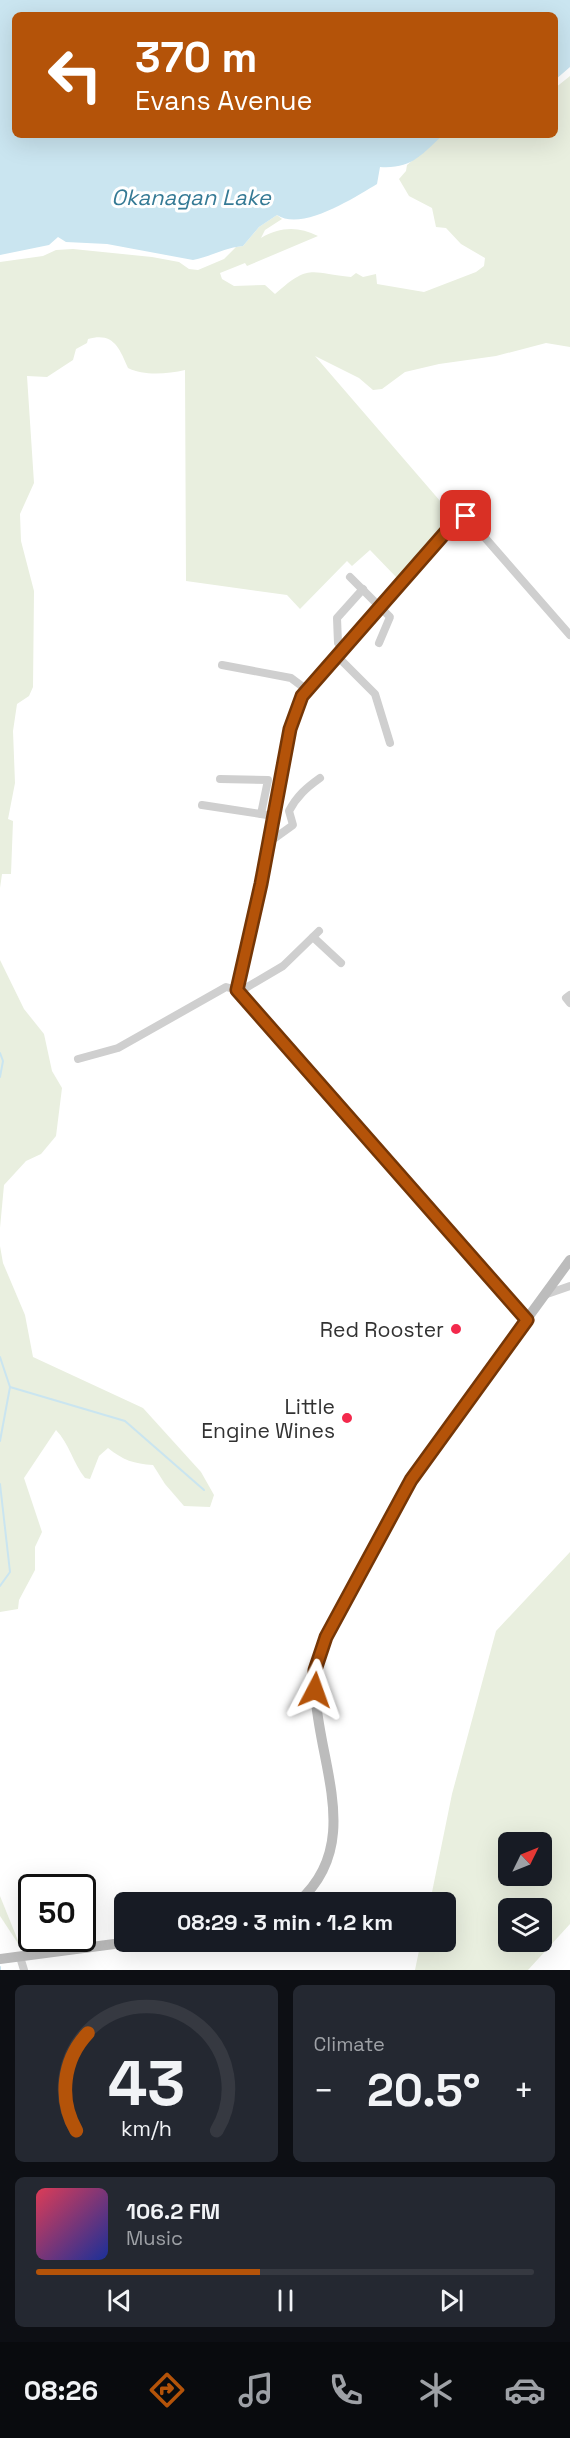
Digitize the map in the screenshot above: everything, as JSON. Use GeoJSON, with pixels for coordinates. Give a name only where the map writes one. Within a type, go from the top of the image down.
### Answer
{"type":"FeatureCollection","features":[{"type":"Feature","properties":{"kind":"main road"},"geometry":{"type":"LineString","coordinates":[[306,1892],[320,1876],[331,1848],[335,1823],[316,1697],[315,1670],[318,1655],[411,1480],[570,1260]]}},
{"type":"Feature","properties":{"kind":"main road"},"geometry":{"type":"LineString","coordinates":[[0,1959],[114,1944]]}},
{"type":"Feature","properties":{"kind":"street"},"geometry":{"type":"LineString","coordinates":[[238,991],[290,729],[302,696],[451,526],[466,516],[570,635]]}},
{"type":"Feature","properties":{"kind":"street"},"geometry":{"type":"LineString","coordinates":[[350,577],[390,616],[379,643]]}},
{"type":"Feature","properties":{"kind":"street"},"geometry":{"type":"LineString","coordinates":[[363,589],[337,618],[338,643],[340,653],[375,694],[390,743]]}},
{"type":"Feature","properties":{"kind":"street"},"geometry":{"type":"LineString","coordinates":[[222,665],[291,678],[307,690]]}},
{"type":"Feature","properties":{"kind":"street"},"geometry":{"type":"LineString","coordinates":[[268,843],[292,825],[289,811],[295,800],[303,790],[320,778]]}},
{"type":"Feature","properties":{"kind":"street"},"geometry":{"type":"LineString","coordinates":[[220,779],[268,780],[261,814]]}},
{"type":"Feature","properties":{"kind":"street"},"geometry":{"type":"LineString","coordinates":[[202,805],[273,816]]}},
{"type":"Feature","properties":{"kind":"street"},"geometry":{"type":"LineString","coordinates":[[238,991],[283,966],[316,934],[341,963]]}},
{"type":"Feature","properties":{"kind":"street"},"geometry":{"type":"LineString","coordinates":[[78,1059],[118,1048],[226,987],[238,991],[527,1320]]}},
{"type":"Feature","properties":{"kind":"street"},"geometry":{"type":"LineString","coordinates":[[570,995],[566,998],[570,1003]]}},
{"type":"Feature","properties":{"kind":"street"},"geometry":{"type":"LineString","coordinates":[[547,1294],[570,1286]]}},
{"type":"Feature","properties":{"kind":"street"},"geometry":{"type":"LineString","coordinates":[[20,1957],[24,1970]]}},
{"type":"Feature","properties":{"kind":"green space"},"geometry":{"type":"Polygon","coordinates":[[[570,76],[570,347],[546,343],[496,356],[439,364],[405,372],[382,389],[373,390],[359,378],[315,356],[447,509],[449,520],[397,578],[370,550],[352,566],[347,561],[300,609],[287,595],[186,581],[185,370],[156,373],[134,371],[128,368],[114,343],[97,337],[88,339],[87,343],[76,349],[73,360],[47,377],[27,376],[34,483],[20,514],[21,541],[34,591],[33,687],[29,696],[17,704],[13,731],[15,783],[8,819],[13,821],[11,874],[2,874],[0,888],[0,262],[43,256],[56,250],[73,249],[152,257],[179,262],[189,269],[198,270],[224,259],[236,247],[243,246],[259,227],[277,215],[282,219],[265,230],[261,238],[289,229],[318,236],[247,266],[245,263],[220,273],[222,279],[234,286],[265,285],[275,294],[296,278],[311,272],[351,277],[356,273],[363,277],[376,274],[377,284],[424,292],[476,272],[484,266],[485,258],[461,244],[446,228],[436,227],[432,208],[409,196],[399,179],[406,171],[407,165],[439,138],[558,138],[558,86],[570,76]]]}},
{"type":"Feature","properties":{"kind":"green space"},"geometry":{"type":"Polygon","coordinates":[[[0,960],[24,1009],[44,1034],[52,1071],[62,1088],[56,1136],[41,1154],[26,1161],[4,1185],[0,1228],[0,960]]]}},
{"type":"Feature","properties":{"kind":"green space"},"geometry":{"type":"Polygon","coordinates":[[[0,1246],[3,1263],[25,1315],[33,1357],[143,1408],[201,1472],[214,1495],[210,1507],[184,1506],[165,1484],[153,1465],[129,1461],[108,1448],[99,1456],[90,1479],[85,1478],[56,1430],[24,1478],[42,1532],[35,1547],[35,1570],[19,1600],[18,1609],[0,1612],[0,1246]]]}},
{"type":"Feature","properties":{"kind":"green space"},"geometry":{"type":"Polygon","coordinates":[[[570,1552],[570,1924],[552,1944],[552,1898],[498,1898],[498,1952],[544,1952],[528,1970],[415,1970],[419,1952],[456,1952],[456,1892],[432,1892],[452,1794],[496,1631],[570,1552]]]}},
{"type":"Feature","properties":{"kind":"green space"},"geometry":{"type":"Polygon","coordinates":[[[0,1896],[18,1943],[0,1916],[0,1896]]]}},
{"type":"Feature","properties":{"kind":"water","name":"Okanagan Lake"},"geometry":{"type":"Polygon","coordinates":[[[0,0],[570,0],[570,67],[558,77],[558,12],[12,12],[12,138],[440,138],[408,163],[400,166],[380,167],[377,184],[328,211],[300,219],[288,219],[277,215],[259,227],[243,246],[193,260],[107,244],[66,242],[58,237],[49,245],[0,255],[0,0]]]}},
{"type":"Feature","properties":{"kind":"waterway"},"geometry":{"type":"LineString","coordinates":[[0,1053],[3,1061],[0,1077]]}},
{"type":"Feature","properties":{"kind":"waterway"},"geometry":{"type":"LineString","coordinates":[[0,1357],[10,1387],[0,1441]]}},
{"type":"Feature","properties":{"kind":"waterway"},"geometry":{"type":"LineString","coordinates":[[10,1387],[125,1421],[204,1490]]}},
{"type":"Feature","properties":{"kind":"waterway"},"geometry":{"type":"LineString","coordinates":[[0,1484],[10,1572],[0,1586]]}},
{"type":"Feature","properties":{"kind":"place","name":"Red Rooster"},"geometry":{"type":"Point","coordinates":[456,1329]}},
{"type":"Feature","properties":{"kind":"place","name":"Little Engine Wines"},"geometry":{"type":"Point","coordinates":[347,1418]}},
{"type":"Feature","properties":{"kind":"route"},"geometry":{"type":"LineString","coordinates":[[315,1690],[318,1655],[326,1637],[411,1480],[434,1445],[527,1320],[237,990],[261,884],[290,729],[302,696],[451,526],[466,516]]}}]}
